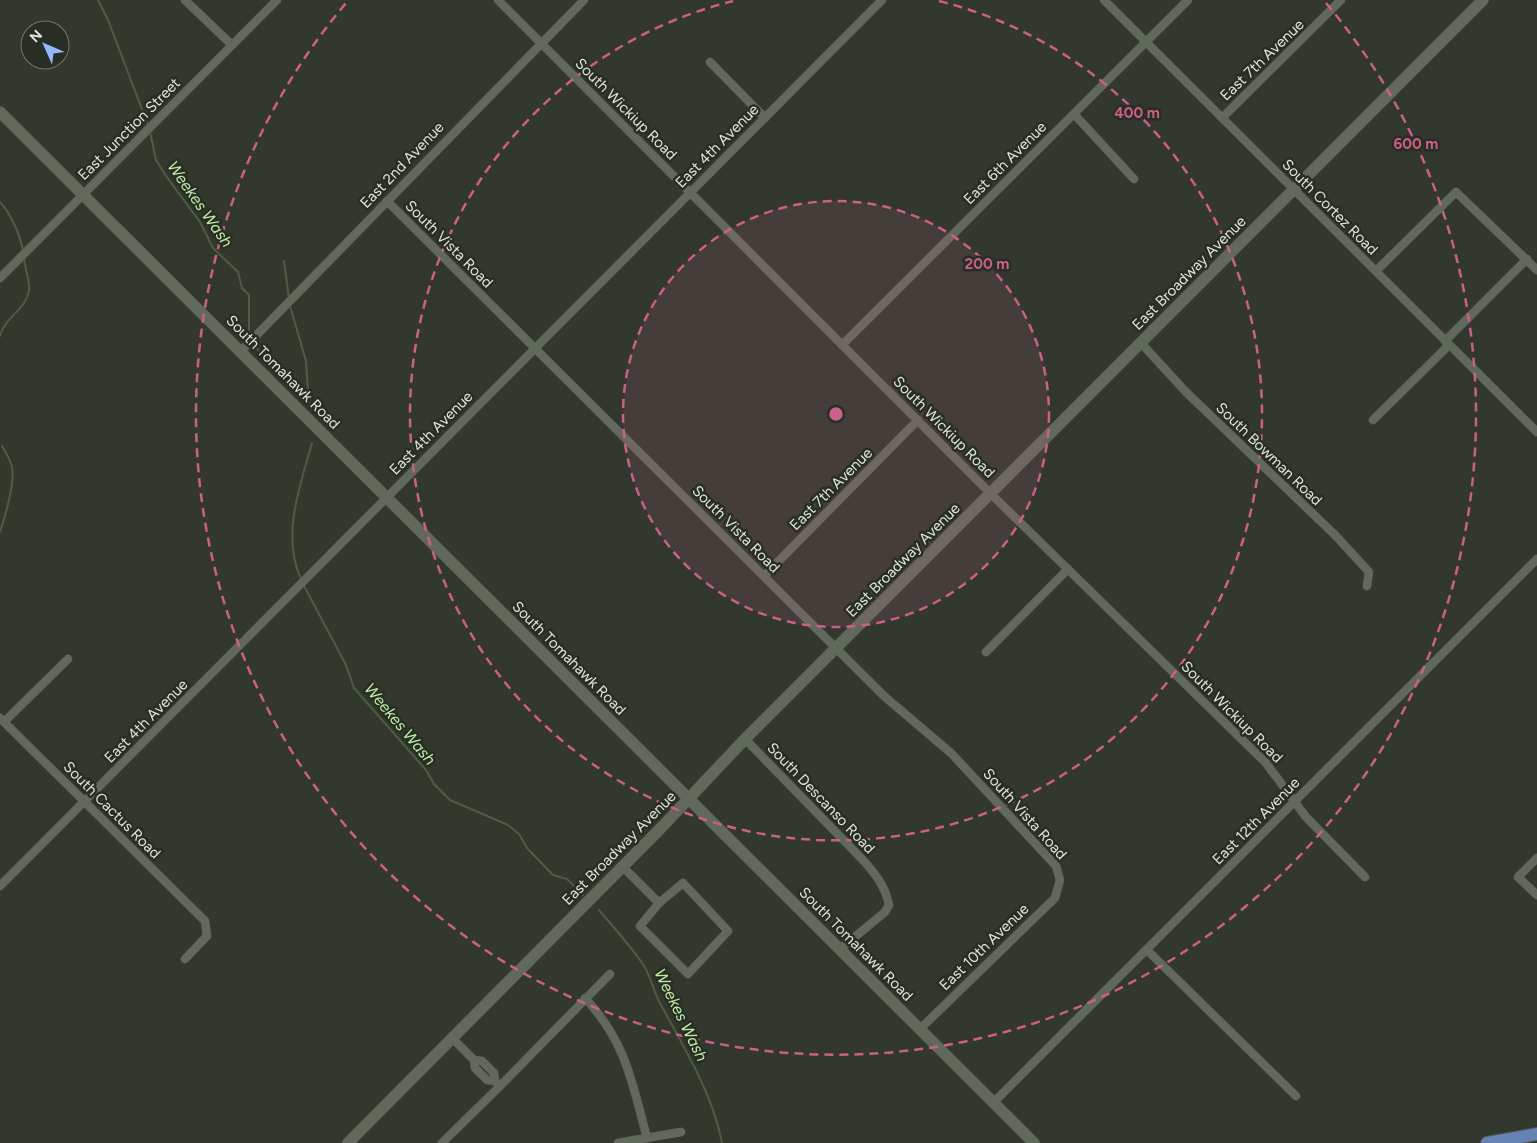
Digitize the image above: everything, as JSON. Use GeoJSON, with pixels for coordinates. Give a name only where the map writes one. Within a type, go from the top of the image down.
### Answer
{"type":"FeatureCollection","features":[{"type":"Feature","properties":{"kind":"main road","name":"East Broadway Avenue"},"geometry":{"type":"LineString","coordinates":[[348,1143],[836,648],[1483,0]]}},
{"type":"Feature","properties":{"kind":"main road","name":"South Tomahawk Road"},"geometry":{"type":"LineString","coordinates":[[0,112],[1034,1143]]}},
{"type":"Feature","properties":{"kind":"main road"},"geometry":{"type":"LineString","coordinates":[[1487,1143],[1537,1134]]}},
{"type":"Feature","properties":{"kind":"street"},"geometry":{"type":"LineString","coordinates":[[185,0],[232,45]]}},
{"type":"Feature","properties":{"kind":"street","name":"East Junction Street"},"geometry":{"type":"LineString","coordinates":[[0,278],[277,0]]}},
{"type":"Feature","properties":{"kind":"street","name":"South Wickiup Road"},"geometry":{"type":"LineString","coordinates":[[498,0],[990,493],[1266,763],[1306,817],[1365,877]]}},
{"type":"Feature","properties":{"kind":"street","name":"East 2nd Avenue"},"geometry":{"type":"LineString","coordinates":[[241,351],[584,0]]}},
{"type":"Feature","properties":{"kind":"street","name":"East 4th Avenue"},"geometry":{"type":"LineString","coordinates":[[0,886],[882,0]]}},
{"type":"Feature","properties":{"kind":"street","name":"South Cortez Road"},"geometry":{"type":"LineString","coordinates":[[1104,0],[1537,432]]}},
{"type":"Feature","properties":{"kind":"street","name":"East 6th Avenue"},"geometry":{"type":"LineString","coordinates":[[842,345],[1188,0]]}},
{"type":"Feature","properties":{"kind":"street","name":"East 7th Avenue"},"geometry":{"type":"LineString","coordinates":[[1222,118],[1341,0]]}},
{"type":"Feature","properties":{"kind":"street"},"geometry":{"type":"LineString","coordinates":[[710,62],[765,118]]}},
{"type":"Feature","properties":{"kind":"street"},"geometry":{"type":"LineString","coordinates":[[1074,114],[1134,179]]}},
{"type":"Feature","properties":{"kind":"street"},"geometry":{"type":"LineString","coordinates":[[1376,271],[1456,192],[1537,270]]}},
{"type":"Feature","properties":{"kind":"street","name":"South Vista Road"},"geometry":{"type":"LineString","coordinates":[[387,201],[884,696],[952,754],[1056,866],[1060,880]]}},
{"type":"Feature","properties":{"kind":"street"},"geometry":{"type":"LineString","coordinates":[[1373,420],[1527,260]]}},
{"type":"Feature","properties":{"kind":"street","name":"South Bowman Road"},"geometry":{"type":"LineString","coordinates":[[1141,343],[1186,392],[1336,536],[1369,572],[1368,586]]}},
{"type":"Feature","properties":{"kind":"street","name":"East 7th Avenue"},"geometry":{"type":"LineString","coordinates":[[764,576],[918,420]]}},
{"type":"Feature","properties":{"kind":"street","name":"East 12th Avenue"},"geometry":{"type":"LineString","coordinates":[[994,1103],[1537,559]]}},
{"type":"Feature","properties":{"kind":"street"},"geometry":{"type":"LineString","coordinates":[[986,652],[1068,568]]}},
{"type":"Feature","properties":{"kind":"street"},"geometry":{"type":"LineString","coordinates":[[2,720],[68,659]]}},
{"type":"Feature","properties":{"kind":"street","name":"South Cactus Road"},"geometry":{"type":"LineString","coordinates":[[2,720],[205,921],[207,936],[184,959]]}},
{"type":"Feature","properties":{"kind":"street","name":"South Descanso Road"},"geometry":{"type":"LineString","coordinates":[[745,740],[878,876],[890,905],[870,926],[839,950]]}},
{"type":"Feature","properties":{"kind":"street"},"geometry":{"type":"LineString","coordinates":[[1537,858],[1518,877],[1537,895]]}},
{"type":"Feature","properties":{"kind":"street"},"geometry":{"type":"LineString","coordinates":[[622,866],[659,903]]}},
{"type":"Feature","properties":{"kind":"street","name":"East 10th Avenue"},"geometry":{"type":"LineString","coordinates":[[919,1030],[1055,898],[1060,880]]}},
{"type":"Feature","properties":{"kind":"street"},"geometry":{"type":"LineString","coordinates":[[683,882],[728,931],[688,974],[640,926],[659,903],[683,882]]}},
{"type":"Feature","properties":{"kind":"street"},"geometry":{"type":"LineString","coordinates":[[1147,950],[1296,1096]]}},
{"type":"Feature","properties":{"kind":"street"},"geometry":{"type":"LineString","coordinates":[[442,1143],[497,1083],[610,974]]}},
{"type":"Feature","properties":{"kind":"street"},"geometry":{"type":"LineString","coordinates":[[585,998],[603,1017],[627,1061],[647,1138]]}},
{"type":"Feature","properties":{"kind":"street"},"geometry":{"type":"LineString","coordinates":[[452,1038],[474,1060],[475,1068],[487,1080],[497,1083]]}},
{"type":"Feature","properties":{"kind":"street"},"geometry":{"type":"LineString","coordinates":[[618,1143],[681,1132]]}},
{"type":"Feature","properties":{"kind":"waterway","name":"Weekes Wash"},"geometry":{"type":"LineString","coordinates":[[98,0],[108,20],[148,125]]}},
{"type":"Feature","properties":{"kind":"waterway","name":"Weekes Wash"},"geometry":{"type":"LineString","coordinates":[[150,132],[156,160],[166,176],[200,222],[213,248],[238,272],[242,288],[249,295],[249,331],[252,337]]}},
{"type":"Feature","properties":{"kind":"waterway"},"geometry":{"type":"LineString","coordinates":[[0,202],[15,225],[23,252]]}},
{"type":"Feature","properties":{"kind":"waterway"},"geometry":{"type":"LineString","coordinates":[[0,336],[6,324],[27,297],[29,283],[24,259]]}},
{"type":"Feature","properties":{"kind":"waterway"},"geometry":{"type":"LineString","coordinates":[[284,261],[289,299]]}},
{"type":"Feature","properties":{"kind":"waterway"},"geometry":{"type":"LineString","coordinates":[[290,306],[306,361],[309,406]]}},
{"type":"Feature","properties":{"kind":"waterway","name":"Weekes Wash"},"geometry":{"type":"LineString","coordinates":[[254,341],[258,350],[285,380]]}},
{"type":"Feature","properties":{"kind":"waterway","name":"Weekes Wash"},"geometry":{"type":"LineString","coordinates":[[301,579],[295,563],[293,546],[294,511],[312,443]]}},
{"type":"Feature","properties":{"kind":"waterway"},"geometry":{"type":"LineString","coordinates":[[0,532],[9,500],[13,475],[11,462],[2,446]]}},
{"type":"Feature","properties":{"kind":"waterway","name":"Weekes Wash"},"geometry":{"type":"LineString","coordinates":[[303,584],[346,665],[354,688],[426,770],[434,784],[450,800],[508,825],[519,834],[527,848],[553,875],[567,879],[583,895]]}},
{"type":"Feature","properties":{"kind":"waterway","name":"Weekes Wash"},"geometry":{"type":"LineString","coordinates":[[599,910],[628,944],[646,970],[657,997],[704,1087],[722,1143]]}}]}
